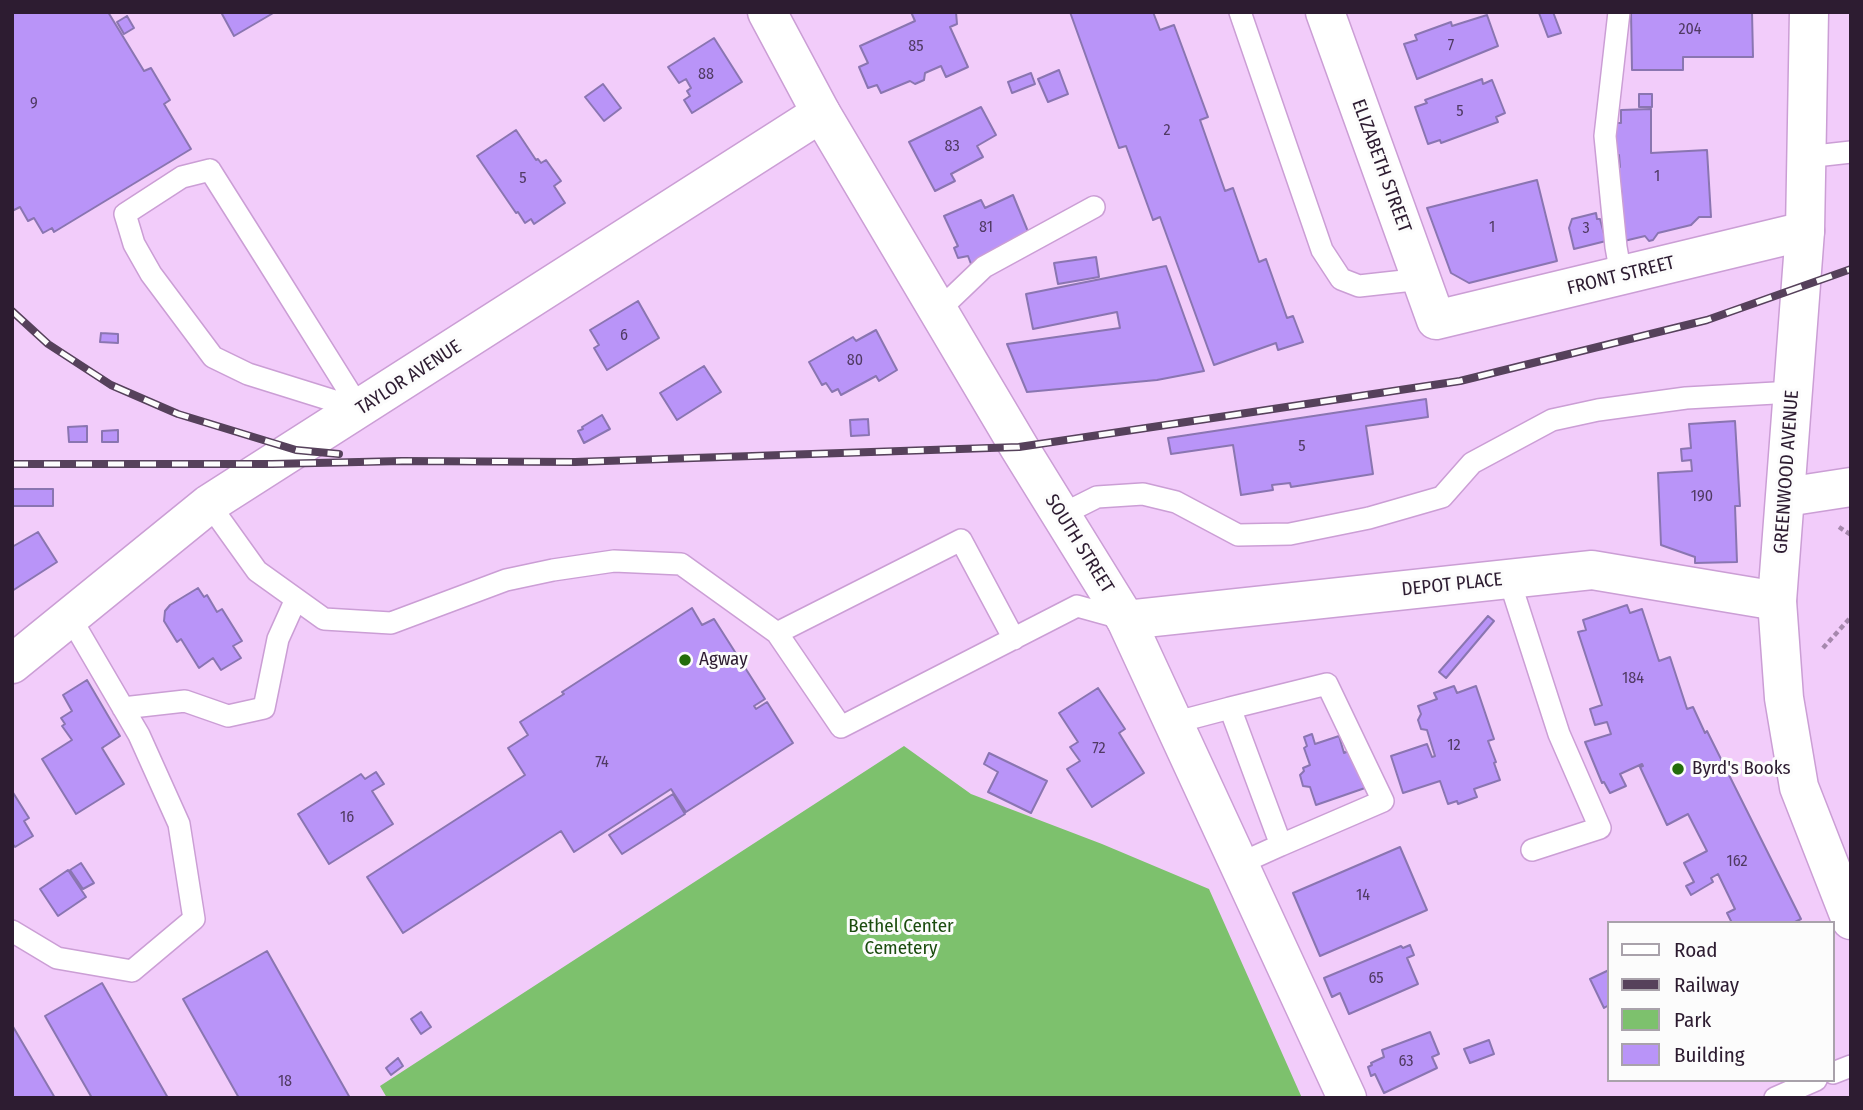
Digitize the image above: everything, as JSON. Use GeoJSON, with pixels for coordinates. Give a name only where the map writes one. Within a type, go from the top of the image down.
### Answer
{"type":"FeatureCollection","features":[{"type":"Feature","properties":{"kind":"street","name":"SOUTH STREET"},"geometry":{"type":"LineString","coordinates":[[766,12],[821,113],[938,311],[1126,620],[1347,1098]]}},
{"type":"Feature","properties":{"kind":"street","name":"ELIZABETH STREET"},"geometry":{"type":"LineString","coordinates":[[1325,12],[1436,320]]}},
{"type":"Feature","properties":{"kind":"street","name":"GREENWOOD AVENUE"},"geometry":{"type":"LineString","coordinates":[[1809,12],[1805,231],[1777,601],[1784,698],[1799,787],[1851,920]]}},
{"type":"Feature","properties":{"kind":"street","name":"TAYLOR AVENUE"},"geometry":{"type":"LineString","coordinates":[[12,664],[209,504],[821,113]]}},
{"type":"Feature","properties":{"kind":"street","name":"FRONT STREET"},"geometry":{"type":"LineString","coordinates":[[1436,320],[1805,231]]}},
{"type":"Feature","properties":{"kind":"street"},"geometry":{"type":"LineString","coordinates":[[1786,496],[1851,487]]}},
{"type":"Feature","properties":{"kind":"street","name":"DEPOT PLACE"},"geometry":{"type":"LineString","coordinates":[[1126,620],[1591,570],[1777,601]]}},
{"type":"Feature","properties":{"kind":"lane"},"geometry":{"type":"LineString","coordinates":[[1240,12],[1322,250],[1341,279],[1359,286],[1422,279]]}},
{"type":"Feature","properties":{"kind":"lane"},"geometry":{"type":"LineString","coordinates":[[1619,12],[1605,136],[1621,275]]}},
{"type":"Feature","properties":{"kind":"lane"},"geometry":{"type":"LineString","coordinates":[[1806,157],[1851,152]]}},
{"type":"Feature","properties":{"kind":"lane"},"geometry":{"type":"LineString","coordinates":[[209,170],[360,409],[248,373],[213,357],[151,274],[134,244],[125,214],[182,177],[209,170]]}},
{"type":"Feature","properties":{"kind":"lane"},"geometry":{"type":"LineString","coordinates":[[938,311],[984,267],[1094,207]]}},
{"type":"Feature","properties":{"kind":"lane"},"geometry":{"type":"LineString","coordinates":[[1061,515],[1097,497],[1143,494],[1176,502],[1238,535],[1290,534],[1369,518],[1443,497],[1472,463],[1552,421],[1598,410],[1686,398],[1793,392]]}},
{"type":"Feature","properties":{"kind":"lane"},"geometry":{"type":"LineString","coordinates":[[209,504],[257,571],[324,619],[391,623],[506,580],[553,570],[614,561],[681,564],[777,633],[841,727],[1077,606],[1126,620]]}},
{"type":"Feature","properties":{"kind":"lane"},"geometry":{"type":"LineString","coordinates":[[777,633],[961,540],[1014,639]]}},
{"type":"Feature","properties":{"kind":"lane"},"geometry":{"type":"LineString","coordinates":[[1509,579],[1559,734],[1600,828],[1532,850]]}},
{"type":"Feature","properties":{"kind":"lane"},"geometry":{"type":"LineString","coordinates":[[123,708],[184,701],[228,716],[264,708],[278,639],[296,599]]}},
{"type":"Feature","properties":{"kind":"lane"},"geometry":{"type":"LineString","coordinates":[[12,931],[57,958],[131,971],[194,919],[179,824],[139,735],[70,617]]}},
{"type":"Feature","properties":{"kind":"lane"},"geometry":{"type":"LineString","coordinates":[[1173,723],[1327,684],[1383,801],[1239,864]]}},
{"type":"Feature","properties":{"kind":"lane"},"geometry":{"type":"LineString","coordinates":[[1230,708],[1281,845]]}},
{"type":"Feature","properties":{"kind":"lane"},"geometry":{"type":"LineString","coordinates":[[1775,1098],[1811,1082]]}},
{"type":"Feature","properties":{"kind":"path"},"geometry":{"type":"LineString","coordinates":[[1835,525],[1851,535]]}},
{"type":"Feature","properties":{"kind":"path"},"geometry":{"type":"LineString","coordinates":[[1823,648],[1851,617]]}},
{"type":"Feature","properties":{"kind":"green space","name":"Bethel Center Cemetery"},"geometry":{"type":"Polygon","coordinates":[[[904,746],[971,794],[1102,844],[1209,889],[1302,1098],[387,1098],[380,1086],[904,746]]]}},
{"type":"Feature","properties":{"kind":"building"},"geometry":{"type":"Polygon","coordinates":[[[12,12],[108,12],[144,71],[151,68],[170,100],[164,104],[191,149],[54,232],[52,228],[43,233],[34,218],[28,221],[20,207],[12,211],[12,12]]]}},
{"type":"Feature","properties":{"kind":"building"},"geometry":{"type":"Polygon","coordinates":[[[275,12],[234,36],[222,14],[275,12]]]}},
{"type":"Feature","properties":{"kind":"building"},"geometry":{"type":"Polygon","coordinates":[[[911,12],[956,12],[957,24],[950,27],[968,67],[946,77],[941,66],[925,73],[924,80],[915,84],[910,81],[881,93],[877,85],[868,88],[859,67],[868,63],[860,46],[915,21],[911,12]]]}},
{"type":"Feature","properties":{"kind":"building"},"geometry":{"type":"Polygon","coordinates":[[[1070,12],[1153,12],[1160,30],[1174,25],[1208,117],[1200,120],[1225,191],[1233,188],[1259,262],[1266,259],[1287,318],[1293,316],[1303,342],[1278,350],[1276,343],[1214,365],[1160,217],[1153,220],[1126,146],[1119,148],[1070,12]]]}},
{"type":"Feature","properties":{"kind":"building"},"geometry":{"type":"Polygon","coordinates":[[[1553,12],[1561,33],[1548,37],[1539,13],[1553,12]]]}},
{"type":"Feature","properties":{"kind":"building"},"geometry":{"type":"Polygon","coordinates":[[[1631,12],[1752,12],[1753,57],[1683,57],[1683,70],[1632,70],[1631,12]]]}},
{"type":"Feature","properties":{"kind":"building"},"geometry":{"type":"Polygon","coordinates":[[[1487,15],[1498,46],[1417,79],[1404,44],[1417,40],[1415,35],[1451,22],[1452,26],[1487,15]]]}},
{"type":"Feature","properties":{"kind":"building"},"geometry":{"type":"Polygon","coordinates":[[[127,16],[134,28],[124,34],[117,22],[127,16]]]}},
{"type":"Feature","properties":{"kind":"building"},"geometry":{"type":"Polygon","coordinates":[[[714,38],[742,82],[692,113],[684,100],[690,96],[687,91],[691,88],[686,79],[679,83],[668,67],[714,38]]]}},
{"type":"Feature","properties":{"kind":"building"},"geometry":{"type":"Polygon","coordinates":[[[1059,70],[1068,94],[1048,102],[1038,79],[1059,70]]]}},
{"type":"Feature","properties":{"kind":"building"},"geometry":{"type":"Polygon","coordinates":[[[1031,73],[1035,84],[1012,93],[1008,82],[1031,73]]]}},
{"type":"Feature","properties":{"kind":"building"},"geometry":{"type":"Polygon","coordinates":[[[1482,79],[1483,84],[1492,80],[1505,113],[1496,117],[1498,122],[1441,143],[1440,140],[1428,144],[1415,107],[1427,103],[1425,100],[1482,79]]]}},
{"type":"Feature","properties":{"kind":"building"},"geometry":{"type":"Polygon","coordinates":[[[603,84],[621,108],[604,121],[585,97],[603,84]]]}},
{"type":"Feature","properties":{"kind":"building"},"geometry":{"type":"Polygon","coordinates":[[[1639,94],[1652,94],[1652,107],[1639,107],[1639,94]]]}},
{"type":"Feature","properties":{"kind":"building"},"geometry":{"type":"Polygon","coordinates":[[[981,107],[996,135],[977,146],[983,157],[951,174],[955,181],[935,191],[909,142],[981,107]]]}},
{"type":"Feature","properties":{"kind":"building"},"geometry":{"type":"Polygon","coordinates":[[[1651,109],[1651,153],[1707,150],[1711,217],[1699,217],[1691,225],[1658,233],[1653,240],[1649,241],[1645,236],[1624,241],[1621,187],[1617,168],[1620,167],[1619,155],[1613,155],[1615,123],[1621,123],[1621,110],[1651,109]]]}},
{"type":"Feature","properties":{"kind":"building"},"geometry":{"type":"Polygon","coordinates":[[[516,130],[536,160],[541,163],[546,160],[561,181],[554,186],[565,203],[534,224],[531,219],[525,223],[518,212],[516,213],[477,156],[516,130]]]}},
{"type":"Feature","properties":{"kind":"building"},"geometry":{"type":"Polygon","coordinates":[[[1537,180],[1557,261],[1469,283],[1451,273],[1427,208],[1537,180]]]}},
{"type":"Feature","properties":{"kind":"building"},"geometry":{"type":"Polygon","coordinates":[[[1013,195],[1029,234],[971,264],[968,256],[958,258],[954,248],[958,246],[944,216],[981,200],[985,208],[1013,195]]]}},
{"type":"Feature","properties":{"kind":"building"},"geometry":{"type":"Polygon","coordinates":[[[1596,213],[1606,241],[1574,249],[1569,228],[1572,219],[1596,213]]]}},
{"type":"Feature","properties":{"kind":"building"},"geometry":{"type":"Polygon","coordinates":[[[1096,257],[1099,277],[1058,284],[1054,263],[1096,257]]]}},
{"type":"Feature","properties":{"kind":"building"},"geometry":{"type":"Polygon","coordinates":[[[1166,266],[1204,371],[1157,380],[1027,392],[1007,344],[1120,328],[1117,312],[1033,329],[1026,294],[1166,266]]]}},
{"type":"Feature","properties":{"kind":"building"},"geometry":{"type":"Polygon","coordinates":[[[638,301],[659,338],[607,370],[594,348],[599,345],[590,330],[638,301]]]}},
{"type":"Feature","properties":{"kind":"building"},"geometry":{"type":"Polygon","coordinates":[[[876,330],[897,370],[879,381],[876,376],[841,395],[838,389],[832,392],[826,383],[822,385],[809,362],[853,337],[856,341],[876,330]]]}},
{"type":"Feature","properties":{"kind":"building"},"geometry":{"type":"Polygon","coordinates":[[[101,333],[118,334],[118,343],[100,342],[101,333]]]}},
{"type":"Feature","properties":{"kind":"building"},"geometry":{"type":"Polygon","coordinates":[[[704,366],[721,392],[677,420],[660,393],[704,366]]]}},
{"type":"Feature","properties":{"kind":"building"},"geometry":{"type":"Polygon","coordinates":[[[1426,399],[1428,417],[1366,426],[1373,474],[1291,487],[1290,483],[1272,485],[1273,490],[1241,495],[1233,445],[1171,454],[1168,438],[1426,399]]]}},
{"type":"Feature","properties":{"kind":"building"},"geometry":{"type":"Polygon","coordinates":[[[602,415],[610,429],[584,443],[578,431],[602,415]]]}},
{"type":"Feature","properties":{"kind":"building"},"geometry":{"type":"Polygon","coordinates":[[[868,419],[869,435],[851,436],[850,420],[868,419]]]}},
{"type":"Feature","properties":{"kind":"building"},"geometry":{"type":"Polygon","coordinates":[[[1735,421],[1740,506],[1735,506],[1737,562],[1695,563],[1695,557],[1661,545],[1658,473],[1692,471],[1691,460],[1682,461],[1681,449],[1691,448],[1689,424],[1735,421]]]}},
{"type":"Feature","properties":{"kind":"building"},"geometry":{"type":"Polygon","coordinates":[[[87,426],[87,442],[69,442],[68,427],[87,426]]]}},
{"type":"Feature","properties":{"kind":"building"},"geometry":{"type":"Polygon","coordinates":[[[118,430],[118,442],[102,442],[102,431],[118,430]]]}},
{"type":"Feature","properties":{"kind":"building"},"geometry":{"type":"Polygon","coordinates":[[[12,489],[53,489],[53,506],[12,506],[12,489]]]}},
{"type":"Feature","properties":{"kind":"building"},"geometry":{"type":"Polygon","coordinates":[[[38,532],[57,562],[12,591],[12,547],[38,532]]]}},
{"type":"Feature","properties":{"kind":"building"},"geometry":{"type":"Polygon","coordinates":[[[198,588],[204,597],[207,595],[217,612],[222,609],[242,641],[233,646],[241,658],[221,670],[213,658],[199,668],[181,639],[177,642],[164,621],[165,611],[170,605],[198,588]]]}},
{"type":"Feature","properties":{"kind":"building"},"geometry":{"type":"Polygon","coordinates":[[[1627,605],[1630,613],[1642,609],[1659,661],[1670,657],[1687,709],[1693,707],[1705,733],[1707,731],[1801,919],[1731,921],[1727,913],[1735,909],[1718,874],[1711,878],[1713,882],[1691,895],[1686,886],[1694,882],[1684,863],[1707,851],[1688,814],[1667,825],[1640,767],[1642,764],[1620,774],[1626,786],[1610,793],[1604,782],[1602,783],[1585,742],[1611,734],[1607,722],[1595,725],[1590,709],[1602,705],[1578,632],[1586,630],[1583,620],[1627,605]]]}},
{"type":"Feature","properties":{"kind":"building"},"geometry":{"type":"Polygon","coordinates":[[[692,608],[702,625],[714,619],[765,699],[754,706],[756,709],[767,702],[793,743],[686,812],[671,789],[574,852],[561,831],[403,933],[367,877],[525,775],[508,748],[528,735],[520,722],[692,608]]]}},
{"type":"Feature","properties":{"kind":"building"},"geometry":{"type":"Polygon","coordinates":[[[1488,616],[1494,621],[1446,678],[1439,672],[1488,616]]]}},
{"type":"Feature","properties":{"kind":"building"},"geometry":{"type":"Polygon","coordinates":[[[87,680],[120,736],[102,748],[124,784],[76,814],[42,759],[72,740],[62,726],[65,724],[61,718],[72,711],[63,695],[87,680]]]}},
{"type":"Feature","properties":{"kind":"building"},"geometry":{"type":"Polygon","coordinates":[[[1454,686],[1457,693],[1476,686],[1494,739],[1488,741],[1500,780],[1474,789],[1477,797],[1458,804],[1457,801],[1448,804],[1440,781],[1403,793],[1391,756],[1427,744],[1432,757],[1435,756],[1427,730],[1421,729],[1418,706],[1437,699],[1434,693],[1454,686]]]}},
{"type":"Feature","properties":{"kind":"building"},"geometry":{"type":"Polygon","coordinates":[[[1098,688],[1125,729],[1119,733],[1144,773],[1092,807],[1067,769],[1080,761],[1070,747],[1078,742],[1059,713],[1098,688]]]}},
{"type":"Feature","properties":{"kind":"building"},"geometry":{"type":"Polygon","coordinates":[[[1312,734],[1315,744],[1339,736],[1344,753],[1351,750],[1365,788],[1316,805],[1310,787],[1303,786],[1300,775],[1304,771],[1303,768],[1310,765],[1304,748],[1307,746],[1304,737],[1312,734]]]}},
{"type":"Feature","properties":{"kind":"building"},"geometry":{"type":"Polygon","coordinates":[[[989,753],[1047,781],[1031,813],[988,792],[998,772],[984,764],[989,753]]]}},
{"type":"Feature","properties":{"kind":"building"},"geometry":{"type":"Polygon","coordinates":[[[376,772],[384,784],[372,791],[393,824],[329,864],[298,814],[361,774],[365,779],[376,772]]]}},
{"type":"Feature","properties":{"kind":"building"},"geometry":{"type":"Polygon","coordinates":[[[12,791],[29,818],[24,821],[33,836],[15,847],[12,843],[12,791]]]}},
{"type":"Feature","properties":{"kind":"building"},"geometry":{"type":"Polygon","coordinates":[[[673,794],[685,814],[622,854],[609,835],[673,794]]]}},
{"type":"Feature","properties":{"kind":"building"},"geometry":{"type":"Polygon","coordinates":[[[1400,847],[1427,910],[1320,956],[1293,893],[1400,847]]]}},
{"type":"Feature","properties":{"kind":"building"},"geometry":{"type":"Polygon","coordinates":[[[81,863],[94,883],[83,889],[70,870],[81,863]]]}},
{"type":"Feature","properties":{"kind":"building"},"geometry":{"type":"Polygon","coordinates":[[[68,870],[86,897],[58,916],[40,889],[68,870]]]}},
{"type":"Feature","properties":{"kind":"building"},"geometry":{"type":"Polygon","coordinates":[[[1410,945],[1414,955],[1407,958],[1418,984],[1349,1014],[1340,993],[1332,997],[1324,978],[1401,946],[1403,948],[1410,945]]]}},
{"type":"Feature","properties":{"kind":"building"},"geometry":{"type":"Polygon","coordinates":[[[267,951],[350,1098],[239,1098],[183,999],[267,951]]]}},
{"type":"Feature","properties":{"kind":"building"},"geometry":{"type":"Polygon","coordinates":[[[1608,970],[1608,1006],[1604,1008],[1590,979],[1608,970]]]}},
{"type":"Feature","properties":{"kind":"building"},"geometry":{"type":"Polygon","coordinates":[[[102,983],[168,1098],[92,1098],[45,1016],[102,983]]]}},
{"type":"Feature","properties":{"kind":"building"},"geometry":{"type":"Polygon","coordinates":[[[421,1012],[431,1027],[421,1034],[411,1019],[421,1012]]]}},
{"type":"Feature","properties":{"kind":"building"},"geometry":{"type":"Polygon","coordinates":[[[12,1025],[55,1098],[12,1098],[12,1025]]]}},
{"type":"Feature","properties":{"kind":"building"},"geometry":{"type":"Polygon","coordinates":[[[1430,1032],[1439,1054],[1432,1057],[1437,1068],[1384,1093],[1375,1074],[1371,1076],[1368,1067],[1371,1063],[1384,1057],[1382,1050],[1430,1032]]]}},
{"type":"Feature","properties":{"kind":"building"},"geometry":{"type":"Polygon","coordinates":[[[1489,1040],[1494,1054],[1470,1063],[1464,1049],[1489,1040]]]}},
{"type":"Feature","properties":{"kind":"building"},"geometry":{"type":"Polygon","coordinates":[[[398,1058],[403,1066],[391,1075],[386,1068],[398,1058]]]}},
{"type":"Feature","properties":{"kind":"railway"},"geometry":{"type":"LineString","coordinates":[[12,464],[575,462],[1019,447],[1460,381],[1707,320],[1851,269]]}},
{"type":"Feature","properties":{"kind":"railway"},"geometry":{"type":"LineString","coordinates":[[12,311],[48,344],[111,385],[178,414],[296,450],[339,454]]}},
{"type":"Feature","properties":{"kind":"place","name":"Agway"},"geometry":{"type":"Point","coordinates":[685,660]}},
{"type":"Feature","properties":{"kind":"place","name":"Byrd's Books"},"geometry":{"type":"Point","coordinates":[1678,769]}}]}
